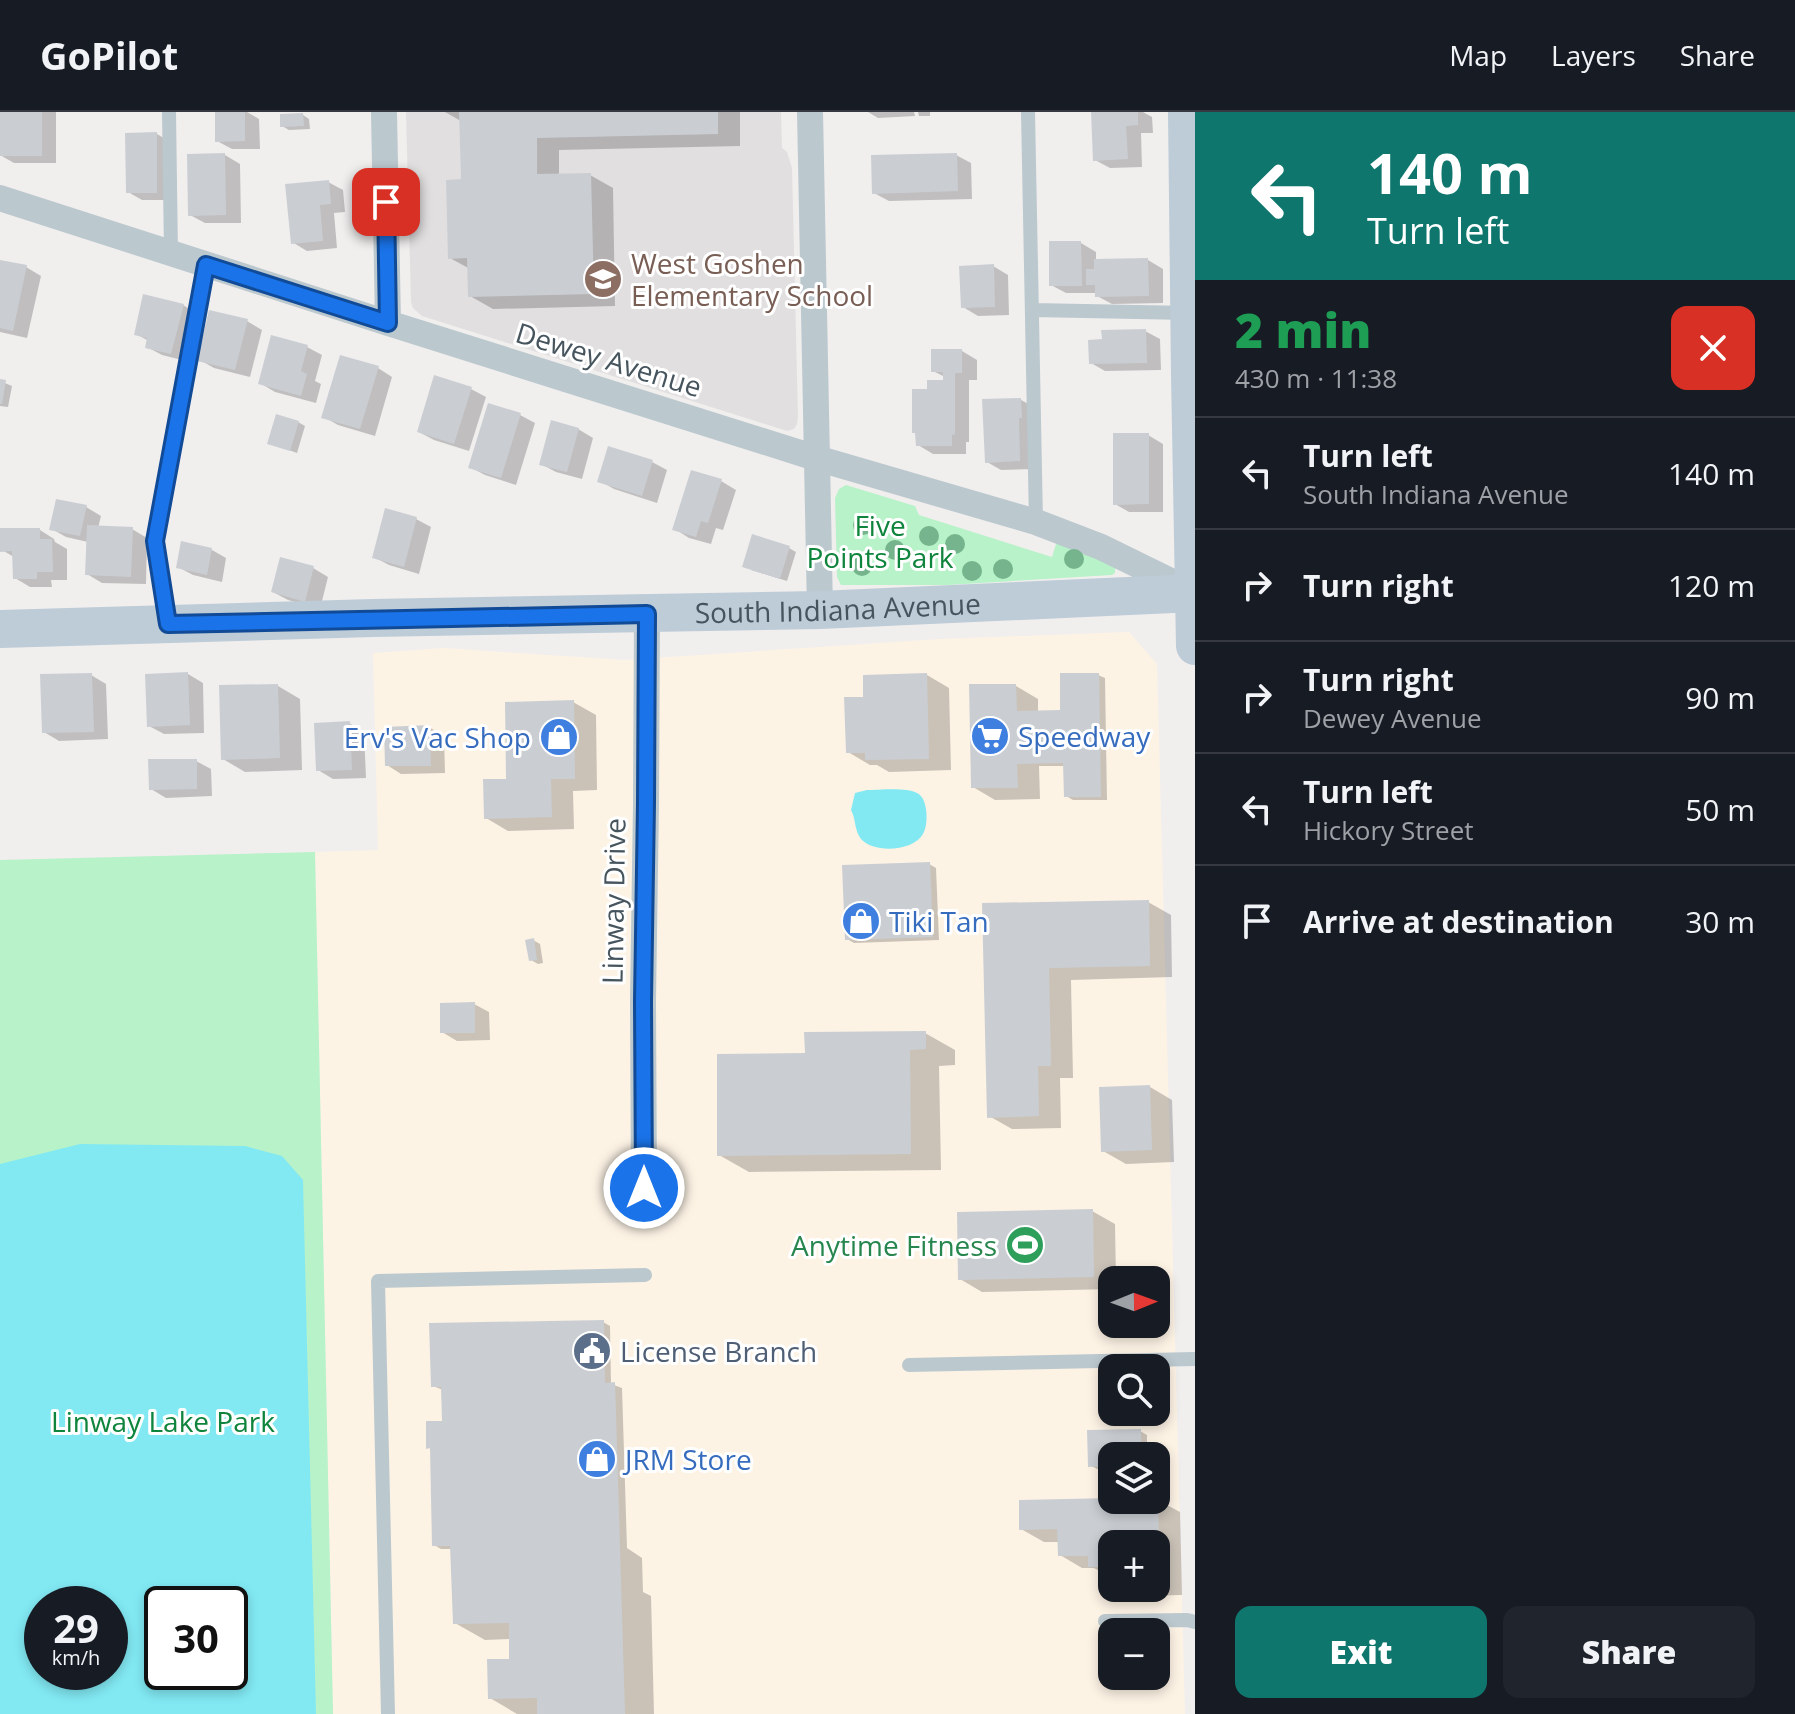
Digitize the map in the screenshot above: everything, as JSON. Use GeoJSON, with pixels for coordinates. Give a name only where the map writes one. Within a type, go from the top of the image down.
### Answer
{"type":"FeatureCollection","features":[{"type":"Feature","properties":{"kind":"street"},"geometry":{"type":"LineString","coordinates":[[384,112],[388,323]]}},
{"type":"Feature","properties":{"kind":"street"},"geometry":{"type":"LineString","coordinates":[[810,112],[820,610]]}},
{"type":"Feature","properties":{"kind":"street"},"geometry":{"type":"LineString","coordinates":[[1187,112],[1191,173],[1189,313],[1195,646]]}},
{"type":"Feature","properties":{"kind":"street","name":"Dewey Avenue"},"geometry":{"type":"LineString","coordinates":[[0,198],[816,458],[1036,522],[1101,547],[1195,593]]}},
{"type":"Feature","properties":{"kind":"street","name":"South Indiana Avenue"},"geometry":{"type":"LineString","coordinates":[[0,629],[820,610],[1195,593]]}},
{"type":"Feature","properties":{"kind":"street","name":"Linway Drive"},"geometry":{"type":"LineString","coordinates":[[644,1188],[647,614]]}},
{"type":"Feature","properties":{"kind":"lane"},"geometry":{"type":"LineString","coordinates":[[169,112],[171,254]]}},
{"type":"Feature","properties":{"kind":"lane"},"geometry":{"type":"LineString","coordinates":[[1028,112],[1036,522]]}},
{"type":"Feature","properties":{"kind":"lane"},"geometry":{"type":"LineString","coordinates":[[168,624],[155,541],[206,265]]}},
{"type":"Feature","properties":{"kind":"lane"},"geometry":{"type":"LineString","coordinates":[[1032,310],[1189,313]]}},
{"type":"Feature","properties":{"kind":"lane"},"geometry":{"type":"LineString","coordinates":[[388,1714],[378,1281],[645,1275]]}},
{"type":"Feature","properties":{"kind":"lane"},"geometry":{"type":"LineString","coordinates":[[909,1365],[1195,1359]]}},
{"type":"Feature","properties":{"kind":"lane"},"geometry":{"type":"LineString","coordinates":[[1170,1620],[1195,1622]]}},
{"type":"Feature","properties":{"kind":"shaded area","name":"West Goshen Elementary School"},"geometry":{"type":"Polygon","coordinates":[[[406,112],[781,112],[782,148],[787,152],[792,168],[798,417],[794,429],[787,431],[422,316],[411,302],[406,112]]]}},
{"type":"Feature","properties":{"kind":"shaded area"},"geometry":{"type":"Polygon","coordinates":[[[1129,632],[1157,664],[1185,1714],[333,1714],[315,852],[378,850],[373,653],[444,648],[624,660],[940,639],[1129,632]]]}},
{"type":"Feature","properties":{"kind":"green space","name":"Five Points Park"},"geometry":{"type":"Polygon","coordinates":[[[846,485],[915,506],[919,515],[1052,557],[1057,541],[1115,565],[1115,573],[948,585],[841,585],[837,577],[835,498],[839,489],[846,485]]]}},
{"type":"Feature","properties":{"kind":"green space","name":"Linway Lake Park"},"geometry":{"type":"Polygon","coordinates":[[[315,852],[333,1714],[0,1714],[0,860],[315,852]]]}},
{"type":"Feature","properties":{"kind":"water"},"geometry":{"type":"Polygon","coordinates":[[[907,790],[921,796],[926,807],[926,822],[918,840],[903,847],[884,848],[867,844],[861,839],[851,810],[855,793],[907,790]]]}},
{"type":"Feature","properties":{"kind":"water"},"geometry":{"type":"Polygon","coordinates":[[[80,1144],[245,1146],[282,1156],[303,1180],[316,1714],[0,1714],[0,1164],[80,1144]]]}},
{"type":"Feature","properties":{"kind":"building"},"geometry":{"type":"Polygon","coordinates":[[[0,112],[42,112],[42,156],[0,156],[0,112]]]}},
{"type":"Feature","properties":{"kind":"building"},"geometry":{"type":"Polygon","coordinates":[[[215,112],[245,112],[245,141],[215,142],[215,112]]]}},
{"type":"Feature","properties":{"kind":"building"},"geometry":{"type":"Polygon","coordinates":[[[459,112],[718,112],[718,134],[537,138],[537,174],[591,173],[594,294],[468,297],[467,258],[448,259],[446,180],[461,179],[459,112]]]}},
{"type":"Feature","properties":{"kind":"building"},"geometry":{"type":"Polygon","coordinates":[[[1091,112],[1138,112],[1138,125],[1126,126],[1128,159],[1093,161],[1091,112]]]}},
{"type":"Feature","properties":{"kind":"building"},"geometry":{"type":"Polygon","coordinates":[[[303,113],[304,126],[280,127],[280,114],[303,113]]]}},
{"type":"Feature","properties":{"kind":"building"},"geometry":{"type":"Polygon","coordinates":[[[157,132],[157,193],[126,193],[125,133],[157,132]]]}},
{"type":"Feature","properties":{"kind":"building"},"geometry":{"type":"Polygon","coordinates":[[[225,153],[226,215],[188,216],[187,154],[225,153]]]}},
{"type":"Feature","properties":{"kind":"building"},"geometry":{"type":"Polygon","coordinates":[[[957,153],[958,191],[872,194],[871,155],[957,153]]]}},
{"type":"Feature","properties":{"kind":"building"},"geometry":{"type":"Polygon","coordinates":[[[329,180],[331,204],[320,205],[323,241],[291,244],[285,184],[329,180]]]}},
{"type":"Feature","properties":{"kind":"building"},"geometry":{"type":"Polygon","coordinates":[[[1049,241],[1081,241],[1082,286],[1049,286],[1049,241]]]}},
{"type":"Feature","properties":{"kind":"building"},"geometry":{"type":"Polygon","coordinates":[[[1148,258],[1149,296],[1095,297],[1095,285],[1086,285],[1086,269],[1094,269],[1094,259],[1148,258]]]}},
{"type":"Feature","properties":{"kind":"building"},"geometry":{"type":"Polygon","coordinates":[[[0,260],[27,265],[13,331],[0,328],[0,260]]]}},
{"type":"Feature","properties":{"kind":"building"},"geometry":{"type":"Polygon","coordinates":[[[994,264],[995,307],[961,308],[959,266],[994,264]]]}},
{"type":"Feature","properties":{"kind":"building"},"geometry":{"type":"Polygon","coordinates":[[[143,294],[184,304],[171,354],[145,348],[147,338],[134,335],[143,294]]]}},
{"type":"Feature","properties":{"kind":"building"},"geometry":{"type":"Polygon","coordinates":[[[209,310],[248,319],[235,370],[197,361],[209,310]]]}},
{"type":"Feature","properties":{"kind":"building"},"geometry":{"type":"Polygon","coordinates":[[[1146,329],[1147,363],[1089,364],[1088,340],[1102,339],[1101,330],[1146,329]]]}},
{"type":"Feature","properties":{"kind":"building"},"geometry":{"type":"Polygon","coordinates":[[[271,335],[308,345],[301,371],[307,374],[301,396],[258,384],[271,335]]]}},
{"type":"Feature","properties":{"kind":"building"},"geometry":{"type":"Polygon","coordinates":[[[931,349],[962,349],[962,373],[955,373],[955,434],[952,435],[952,446],[916,446],[915,433],[912,433],[912,389],[927,389],[927,380],[943,380],[943,372],[931,372],[931,349]]]}},
{"type":"Feature","properties":{"kind":"building"},"geometry":{"type":"Polygon","coordinates":[[[340,355],[379,366],[360,429],[321,418],[340,355]]]}},
{"type":"Feature","properties":{"kind":"building"},"geometry":{"type":"Polygon","coordinates":[[[434,375],[472,387],[454,444],[417,432],[434,375]]]}},
{"type":"Feature","properties":{"kind":"building"},"geometry":{"type":"Polygon","coordinates":[[[0,379],[6,380],[2,404],[0,404],[0,379]]]}},
{"type":"Feature","properties":{"kind":"building"},"geometry":{"type":"Polygon","coordinates":[[[1021,398],[1020,461],[985,463],[982,399],[1021,398]]]}},
{"type":"Feature","properties":{"kind":"building"},"geometry":{"type":"Polygon","coordinates":[[[488,403],[521,413],[501,478],[468,468],[488,403]]]}},
{"type":"Feature","properties":{"kind":"building"},"geometry":{"type":"Polygon","coordinates":[[[276,414],[299,421],[290,451],[267,444],[276,414]]]}},
{"type":"Feature","properties":{"kind":"building"},"geometry":{"type":"Polygon","coordinates":[[[551,420],[579,428],[567,472],[539,465],[551,420]]]}},
{"type":"Feature","properties":{"kind":"building"},"geometry":{"type":"Polygon","coordinates":[[[1113,433],[1149,433],[1149,504],[1113,505],[1113,433]]]}},
{"type":"Feature","properties":{"kind":"building"},"geometry":{"type":"Polygon","coordinates":[[[608,446],[653,460],[642,496],[597,482],[608,446]]]}},
{"type":"Feature","properties":{"kind":"building"},"geometry":{"type":"Polygon","coordinates":[[[691,470],[722,479],[708,523],[701,521],[696,537],[672,530],[691,470]]]}},
{"type":"Feature","properties":{"kind":"building"},"geometry":{"type":"Polygon","coordinates":[[[56,499],[87,505],[80,536],[49,530],[56,499]]]}},
{"type":"Feature","properties":{"kind":"building"},"geometry":{"type":"Polygon","coordinates":[[[385,508],[417,517],[404,567],[372,558],[385,508]]]}},
{"type":"Feature","properties":{"kind":"building"},"geometry":{"type":"Polygon","coordinates":[[[87,525],[133,527],[131,577],[85,575],[87,525]]]}},
{"type":"Feature","properties":{"kind":"building"},"geometry":{"type":"Polygon","coordinates":[[[0,528],[40,528],[40,539],[52,539],[53,572],[37,572],[37,579],[13,579],[12,551],[0,552],[0,528]]]}},
{"type":"Feature","properties":{"kind":"building"},"geometry":{"type":"Polygon","coordinates":[[[752,534],[790,546],[780,579],[742,567],[752,534]]]}},
{"type":"Feature","properties":{"kind":"building"},"geometry":{"type":"Polygon","coordinates":[[[181,541],[212,548],[207,575],[176,568],[181,541]]]}},
{"type":"Feature","properties":{"kind":"building"},"geometry":{"type":"Polygon","coordinates":[[[280,557],[314,566],[305,602],[271,592],[280,557]]]}},
{"type":"Feature","properties":{"kind":"building"},"geometry":{"type":"Polygon","coordinates":[[[188,672],[190,725],[147,727],[145,674],[188,672]]]}},
{"type":"Feature","properties":{"kind":"building"},"geometry":{"type":"Polygon","coordinates":[[[92,673],[94,732],[42,733],[40,674],[92,673]]]}},
{"type":"Feature","properties":{"kind":"building"},"geometry":{"type":"Polygon","coordinates":[[[927,673],[929,759],[865,760],[865,753],[846,753],[844,697],[863,697],[863,675],[927,673]]]}},
{"type":"Feature","properties":{"kind":"building"},"geometry":{"type":"Polygon","coordinates":[[[1060,673],[1099,673],[1101,797],[1064,797],[1063,763],[1017,764],[1018,788],[971,788],[969,684],[1016,684],[1017,711],[1060,710],[1060,673]]]}},
{"type":"Feature","properties":{"kind":"building"},"geometry":{"type":"Polygon","coordinates":[[[278,684],[280,758],[221,760],[219,685],[278,684]]]}},
{"type":"Feature","properties":{"kind":"building"},"geometry":{"type":"Polygon","coordinates":[[[574,700],[575,779],[551,779],[552,817],[484,819],[483,779],[506,779],[505,702],[574,700]]]}},
{"type":"Feature","properties":{"kind":"building"},"geometry":{"type":"Polygon","coordinates":[[[350,721],[352,770],[316,771],[314,723],[350,721]]]}},
{"type":"Feature","properties":{"kind":"building"},"geometry":{"type":"Polygon","coordinates":[[[430,725],[431,766],[385,766],[384,727],[430,725]]]}},
{"type":"Feature","properties":{"kind":"building"},"geometry":{"type":"Polygon","coordinates":[[[148,759],[197,759],[197,789],[149,790],[148,759]]]}},
{"type":"Feature","properties":{"kind":"building"},"geometry":{"type":"Polygon","coordinates":[[[930,862],[933,937],[845,940],[842,865],[930,862]]]}},
{"type":"Feature","properties":{"kind":"building"},"geometry":{"type":"Polygon","coordinates":[[[1149,900],[1150,966],[1049,968],[1051,1066],[1038,1066],[1039,1116],[987,1118],[982,903],[1149,900]]]}},
{"type":"Feature","properties":{"kind":"building"},"geometry":{"type":"Polygon","coordinates":[[[534,938],[537,960],[529,961],[525,940],[534,938]]]}},
{"type":"Feature","properties":{"kind":"building"},"geometry":{"type":"Polygon","coordinates":[[[475,1002],[475,1033],[440,1033],[440,1003],[475,1002]]]}},
{"type":"Feature","properties":{"kind":"building"},"geometry":{"type":"Polygon","coordinates":[[[926,1031],[926,1049],[910,1050],[911,1154],[717,1156],[717,1054],[805,1053],[804,1032],[926,1031]]]}},
{"type":"Feature","properties":{"kind":"building"},"geometry":{"type":"Polygon","coordinates":[[[1150,1085],[1152,1150],[1101,1152],[1099,1087],[1150,1085]]]}},
{"type":"Feature","properties":{"kind":"building","name":"Anytime Fitness"},"geometry":{"type":"Polygon","coordinates":[[[1093,1209],[1094,1277],[958,1280],[957,1212],[1093,1209]]]}},
{"type":"Feature","properties":{"kind":"building"},"geometry":{"type":"Polygon","coordinates":[[[604,1320],[605,1383],[615,1382],[625,1714],[537,1714],[537,1698],[488,1699],[487,1659],[509,1659],[509,1623],[453,1624],[450,1546],[432,1546],[430,1448],[426,1449],[426,1421],[442,1421],[441,1387],[431,1387],[429,1323],[604,1320]]]}},
{"type":"Feature","properties":{"kind":"building"},"geometry":{"type":"Polygon","coordinates":[[[1141,1429],[1141,1442],[1098,1442],[1098,1467],[1088,1467],[1087,1430],[1141,1429]]]}},
{"type":"Feature","properties":{"kind":"building"},"geometry":{"type":"Polygon","coordinates":[[[1098,1498],[1098,1514],[1158,1514],[1159,1530],[1098,1530],[1098,1567],[1088,1567],[1088,1556],[1058,1556],[1057,1529],[1019,1530],[1019,1500],[1098,1498]]]}},
{"type":"Feature","properties":{"kind":"place","name":"West Goshen Elementary School"},"geometry":{"type":"Point","coordinates":[603,279]}},
{"type":"Feature","properties":{"kind":"place","name":"Speedway"},"geometry":{"type":"Point","coordinates":[990,736]}},
{"type":"Feature","properties":{"kind":"place","name":"Erv's Vac Shop"},"geometry":{"type":"Point","coordinates":[559,737]}},
{"type":"Feature","properties":{"kind":"place","name":"Tiki Tan"},"geometry":{"type":"Point","coordinates":[861,921]}},
{"type":"Feature","properties":{"kind":"place","name":"Anytime Fitness"},"geometry":{"type":"Point","coordinates":[1025,1245]}},
{"type":"Feature","properties":{"kind":"place","name":"License Branch"},"geometry":{"type":"Point","coordinates":[592,1351]}},
{"type":"Feature","properties":{"kind":"place","name":"JRM Store"},"geometry":{"type":"Point","coordinates":[597,1459]}},
{"type":"Feature","properties":{"kind":"route"},"geometry":{"type":"LineString","coordinates":[[386,202],[388,323],[206,265],[155,541],[168,624],[647,614],[644,1188]]}}]}
